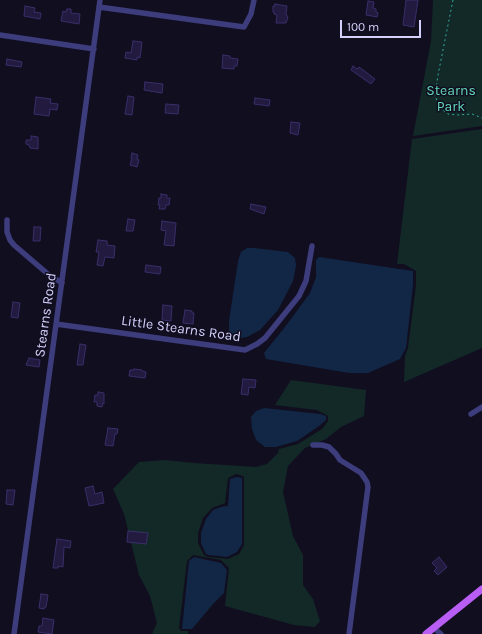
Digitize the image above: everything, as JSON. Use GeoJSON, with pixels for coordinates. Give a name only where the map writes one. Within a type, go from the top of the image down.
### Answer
{"type":"FeatureCollection","features":[{"type":"Feature","properties":{"kind":"main road"},"geometry":{"type":"LineString","coordinates":[[426,634],[435,631],[482,589]]}},
{"type":"Feature","properties":{"kind":"street","name":"Stearns Road"},"geometry":{"type":"LineString","coordinates":[[14,634],[100,0]]}},
{"type":"Feature","properties":{"kind":"street"},"geometry":{"type":"LineString","coordinates":[[99,7],[244,27],[251,14],[254,0]]}},
{"type":"Feature","properties":{"kind":"street"},"geometry":{"type":"LineString","coordinates":[[0,35],[94,49]]}},
{"type":"Feature","properties":{"kind":"street"},"geometry":{"type":"LineString","coordinates":[[6,220],[7,232],[14,245],[49,275],[62,283]]}},
{"type":"Feature","properties":{"kind":"street","name":"Little Stearns Road"},"geometry":{"type":"LineString","coordinates":[[56,324],[245,350],[265,338],[299,296],[306,281],[312,246]]}},
{"type":"Feature","properties":{"kind":"street"},"geometry":{"type":"LineString","coordinates":[[471,414],[482,407]]}},
{"type":"Feature","properties":{"kind":"street"},"geometry":{"type":"LineString","coordinates":[[314,445],[329,447],[340,460],[361,473],[367,482],[367,506],[349,634]]}},
{"type":"Feature","properties":{"kind":"street"},"geometry":{"type":"LineString","coordinates":[[435,631],[441,634]]}},
{"type":"Feature","properties":{"kind":"path"},"geometry":{"type":"LineString","coordinates":[[453,0],[435,95],[440,107],[448,114],[472,114],[482,118]]}},
{"type":"Feature","properties":{"kind":"green space","name":"Stearns Park"},"geometry":{"type":"Polygon","coordinates":[[[433,0],[482,0],[482,126],[413,136],[431,41],[433,0]]]}},
{"type":"Feature","properties":{"kind":"green space"},"geometry":{"type":"Polygon","coordinates":[[[482,129],[482,348],[404,382],[405,356],[408,348],[416,285],[416,271],[404,264],[397,264],[412,139],[482,129]]]}},
{"type":"Feature","properties":{"kind":"green space"},"geometry":{"type":"Polygon","coordinates":[[[291,380],[366,390],[364,416],[341,427],[326,439],[305,448],[288,466],[283,492],[293,536],[303,555],[303,585],[313,599],[320,621],[315,627],[294,625],[225,606],[229,568],[221,560],[193,555],[187,561],[179,628],[181,631],[188,631],[188,634],[152,634],[157,623],[150,596],[139,575],[124,514],[113,489],[139,462],[165,460],[256,467],[267,464],[278,453],[279,449],[298,444],[322,429],[328,421],[328,416],[317,410],[275,405],[291,380]],[[236,474],[228,478],[225,503],[212,508],[203,518],[198,533],[198,543],[204,555],[208,557],[228,559],[239,554],[244,545],[243,476],[236,474]]]}},
{"type":"Feature","properties":{"kind":"water"},"geometry":{"type":"Polygon","coordinates":[[[247,248],[288,252],[295,258],[296,266],[293,281],[278,310],[260,330],[247,337],[240,338],[233,337],[229,332],[229,321],[238,261],[241,252],[247,248]]]}},
{"type":"Feature","properties":{"kind":"water"},"geometry":{"type":"Polygon","coordinates":[[[319,257],[413,271],[413,285],[406,348],[400,359],[368,373],[349,373],[266,359],[264,353],[310,293],[316,277],[316,260],[319,257]]]}},
{"type":"Feature","properties":{"kind":"water"},"geometry":{"type":"Polygon","coordinates":[[[264,408],[320,414],[326,416],[326,420],[297,441],[276,447],[265,447],[256,440],[252,429],[251,417],[256,411],[264,408]]]}},
{"type":"Feature","properties":{"kind":"water"},"geometry":{"type":"Polygon","coordinates":[[[237,477],[242,478],[242,544],[237,552],[227,557],[206,554],[201,543],[201,533],[206,519],[213,510],[228,506],[230,479],[237,477]]]}},
{"type":"Feature","properties":{"kind":"water"},"geometry":{"type":"Polygon","coordinates":[[[194,557],[221,563],[227,570],[224,593],[192,629],[182,629],[189,561],[194,557]]]}},
{"type":"Feature","properties":{"kind":"building"},"geometry":{"type":"Polygon","coordinates":[[[406,0],[418,0],[414,27],[403,25],[406,0]]]}},
{"type":"Feature","properties":{"kind":"building"},"geometry":{"type":"Polygon","coordinates":[[[368,1],[374,2],[373,8],[376,9],[376,12],[378,13],[377,17],[366,15],[368,1]]]}},
{"type":"Feature","properties":{"kind":"building"},"geometry":{"type":"Polygon","coordinates":[[[275,4],[287,6],[286,14],[288,17],[286,23],[276,23],[277,15],[273,12],[273,6],[275,6],[275,4]]]}},
{"type":"Feature","properties":{"kind":"building"},"geometry":{"type":"Polygon","coordinates":[[[25,6],[35,8],[34,12],[41,13],[40,19],[24,16],[25,6]]]}},
{"type":"Feature","properties":{"kind":"building"},"geometry":{"type":"Polygon","coordinates":[[[67,9],[71,9],[71,13],[80,14],[79,24],[61,21],[63,11],[66,12],[67,9]]]}},
{"type":"Feature","properties":{"kind":"building"},"geometry":{"type":"Polygon","coordinates":[[[133,41],[142,42],[140,58],[137,57],[137,60],[125,58],[126,52],[131,53],[133,41]]]}},
{"type":"Feature","properties":{"kind":"building"},"geometry":{"type":"Polygon","coordinates":[[[223,55],[238,59],[237,66],[234,66],[234,69],[222,68],[223,55]]]}},
{"type":"Feature","properties":{"kind":"building"},"geometry":{"type":"Polygon","coordinates":[[[7,59],[22,62],[21,67],[6,65],[7,59]]]}},
{"type":"Feature","properties":{"kind":"building"},"geometry":{"type":"Polygon","coordinates":[[[353,66],[357,69],[359,67],[375,79],[371,84],[351,70],[353,66]]]}},
{"type":"Feature","properties":{"kind":"building"},"geometry":{"type":"Polygon","coordinates":[[[145,82],[163,84],[162,93],[144,90],[145,82]]]}},
{"type":"Feature","properties":{"kind":"building"},"geometry":{"type":"Polygon","coordinates":[[[128,96],[134,97],[132,115],[125,114],[128,96]]]}},
{"type":"Feature","properties":{"kind":"building"},"geometry":{"type":"Polygon","coordinates":[[[36,97],[51,99],[50,103],[58,104],[57,110],[50,109],[49,116],[34,114],[36,97]]]}},
{"type":"Feature","properties":{"kind":"building"},"geometry":{"type":"Polygon","coordinates":[[[255,98],[270,100],[269,106],[254,104],[255,98]]]}},
{"type":"Feature","properties":{"kind":"building"},"geometry":{"type":"Polygon","coordinates":[[[166,104],[179,105],[178,114],[165,113],[166,104]]]}},
{"type":"Feature","properties":{"kind":"building"},"geometry":{"type":"Polygon","coordinates":[[[291,122],[300,123],[298,135],[290,133],[291,122]]]}},
{"type":"Feature","properties":{"kind":"building"},"geometry":{"type":"Polygon","coordinates":[[[31,136],[38,137],[38,149],[30,148],[29,145],[26,144],[26,140],[31,140],[31,136]]]}},
{"type":"Feature","properties":{"kind":"building"},"geometry":{"type":"Polygon","coordinates":[[[132,153],[138,155],[137,159],[139,160],[137,167],[130,165],[132,153]]]}},
{"type":"Feature","properties":{"kind":"building"},"geometry":{"type":"Polygon","coordinates":[[[161,194],[167,195],[167,198],[170,198],[169,205],[166,205],[165,209],[159,209],[160,205],[158,205],[161,194]]]}},
{"type":"Feature","properties":{"kind":"building"},"geometry":{"type":"Polygon","coordinates":[[[251,204],[266,207],[264,214],[250,209],[251,204]]]}},
{"type":"Feature","properties":{"kind":"building"},"geometry":{"type":"Polygon","coordinates":[[[128,219],[135,220],[133,231],[126,231],[128,219]]]}},
{"type":"Feature","properties":{"kind":"building"},"geometry":{"type":"Polygon","coordinates":[[[162,221],[176,223],[174,246],[164,245],[166,231],[161,230],[162,221]]]}},
{"type":"Feature","properties":{"kind":"building"},"geometry":{"type":"Polygon","coordinates":[[[34,227],[41,227],[40,241],[33,241],[34,227]]]}},
{"type":"Feature","properties":{"kind":"building"},"geometry":{"type":"Polygon","coordinates":[[[98,240],[107,241],[107,245],[115,246],[114,258],[105,257],[103,266],[97,265],[99,252],[96,252],[98,240]]]}},
{"type":"Feature","properties":{"kind":"building"},"geometry":{"type":"Polygon","coordinates":[[[146,265],[161,267],[160,274],[145,272],[146,265]]]}},
{"type":"Feature","properties":{"kind":"building"},"geometry":{"type":"Polygon","coordinates":[[[13,302],[20,303],[18,318],[11,317],[13,302]]]}},
{"type":"Feature","properties":{"kind":"building"},"geometry":{"type":"Polygon","coordinates":[[[163,305],[172,306],[171,321],[162,320],[163,305]]]}},
{"type":"Feature","properties":{"kind":"building"},"geometry":{"type":"Polygon","coordinates":[[[185,310],[192,311],[192,313],[194,313],[193,324],[183,323],[185,310]]]}},
{"type":"Feature","properties":{"kind":"building"},"geometry":{"type":"Polygon","coordinates":[[[80,344],[86,345],[83,365],[77,365],[80,344]]]}},
{"type":"Feature","properties":{"kind":"building"},"geometry":{"type":"Polygon","coordinates":[[[29,358],[40,360],[39,367],[26,365],[29,358]]]}},
{"type":"Feature","properties":{"kind":"building"},"geometry":{"type":"Polygon","coordinates":[[[134,369],[146,372],[145,378],[129,376],[130,370],[134,369]]]}},
{"type":"Feature","properties":{"kind":"building"},"geometry":{"type":"Polygon","coordinates":[[[243,379],[256,380],[255,388],[249,387],[248,395],[241,394],[243,379]]]}},
{"type":"Feature","properties":{"kind":"building"},"geometry":{"type":"Polygon","coordinates":[[[98,392],[104,393],[104,404],[103,403],[102,407],[97,406],[97,402],[94,402],[95,395],[98,395],[98,392]]]}},
{"type":"Feature","properties":{"kind":"building"},"geometry":{"type":"Polygon","coordinates":[[[108,428],[118,429],[117,434],[115,434],[113,446],[105,445],[108,428]]]}},
{"type":"Feature","properties":{"kind":"building"},"geometry":{"type":"Polygon","coordinates":[[[93,486],[95,494],[102,492],[104,503],[89,506],[85,488],[93,486]]]}},
{"type":"Feature","properties":{"kind":"building"},"geometry":{"type":"Polygon","coordinates":[[[7,490],[15,490],[13,505],[6,504],[7,490]]]}},
{"type":"Feature","properties":{"kind":"building"},"geometry":{"type":"Polygon","coordinates":[[[128,531],[148,533],[146,544],[127,542],[128,531]]]}},
{"type":"Feature","properties":{"kind":"building"},"geometry":{"type":"Polygon","coordinates":[[[57,539],[71,541],[70,548],[64,547],[63,567],[58,566],[58,568],[53,568],[57,539]]]}},
{"type":"Feature","properties":{"kind":"building"},"geometry":{"type":"Polygon","coordinates":[[[439,557],[447,567],[438,575],[434,571],[437,568],[432,563],[439,557]]]}},
{"type":"Feature","properties":{"kind":"building"},"geometry":{"type":"Polygon","coordinates":[[[41,594],[48,595],[46,607],[44,609],[39,608],[41,594]]]}},
{"type":"Feature","properties":{"kind":"building"},"geometry":{"type":"Polygon","coordinates":[[[43,618],[54,620],[52,634],[38,632],[39,626],[42,626],[43,618]]]}}]}
